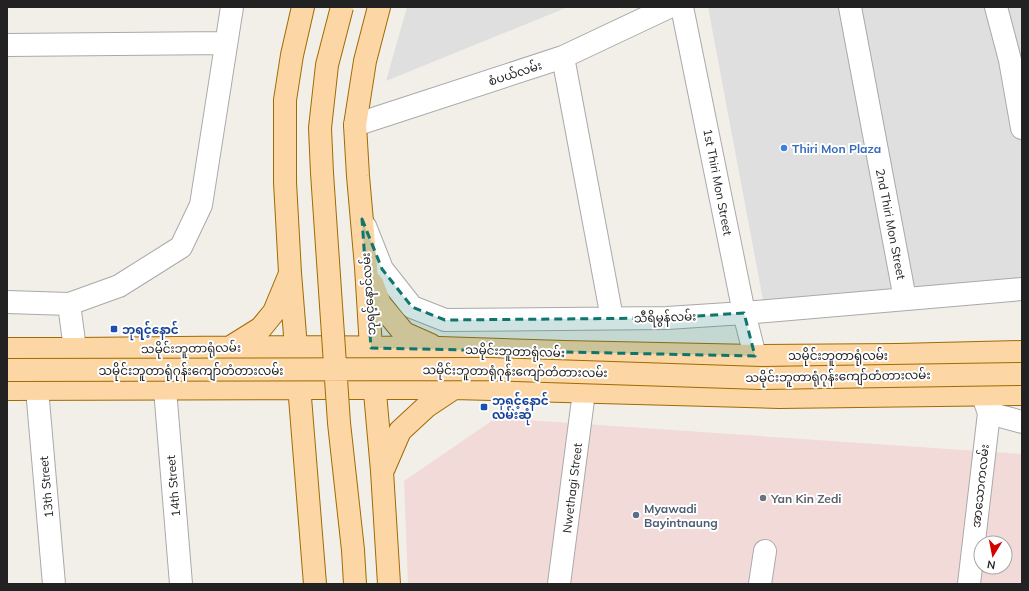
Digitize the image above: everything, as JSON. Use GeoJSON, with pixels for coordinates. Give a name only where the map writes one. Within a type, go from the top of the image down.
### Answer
{"type":"FeatureCollection","features":[{"type":"Feature","properties":{"kind":"main road"},"geometry":{"type":"LineString","coordinates":[[303,7],[292,55],[285,100],[285,182],[290,273],[316,584]]}},
{"type":"Feature","properties":{"kind":"main road"},"geometry":{"type":"LineString","coordinates":[[342,7],[327,65],[320,128],[339,423],[353,550],[355,584]]}},
{"type":"Feature","properties":{"kind":"main road","name":"ဘုရင့်နောင်လမ်း"},"geometry":{"type":"LineString","coordinates":[[379,7],[365,61],[355,125],[371,348],[382,471],[389,584]]}},
{"type":"Feature","properties":{"kind":"main road"},"geometry":{"type":"LineString","coordinates":[[366,267],[380,304],[404,333],[439,348]]}},
{"type":"Feature","properties":{"kind":"main road"},"geometry":{"type":"LineString","coordinates":[[229,348],[261,328],[274,312],[290,273]]}},
{"type":"Feature","properties":{"kind":"main road","name":"သမိုင်းဘူတာရုံလမ်း"},"geometry":{"type":"LineString","coordinates":[[7,349],[75,350],[296,347],[439,348],[755,356],[1022,352]]}},
{"type":"Feature","properties":{"kind":"main road","name":"သမိုင်းဘူတာရုံဂုန်းကျော်တံတားလမ်း"},"geometry":{"type":"LineString","coordinates":[[7,370],[489,369],[761,378],[1022,374]]}},
{"type":"Feature","properties":{"kind":"main road"},"geometry":{"type":"LineString","coordinates":[[382,471],[400,431],[427,406],[454,388]]}},
{"type":"Feature","properties":{"kind":"main road"},"geometry":{"type":"LineString","coordinates":[[7,389],[454,388],[985,404],[1022,394]]}},
{"type":"Feature","properties":{"kind":"street"},"geometry":{"type":"LineString","coordinates":[[7,302],[70,304],[120,286],[181,247],[201,205],[232,7]]}},
{"type":"Feature","properties":{"kind":"street","name":"စံပယ်လမ်း"},"geometry":{"type":"LineString","coordinates":[[355,125],[563,58],[668,7]]}},
{"type":"Feature","properties":{"kind":"street","name":"1st Thiri Mon Street"},"geometry":{"type":"LineString","coordinates":[[682,7],[744,313],[755,356]]}},
{"type":"Feature","properties":{"kind":"street","name":"2nd Thiri Mon Street"},"geometry":{"type":"LineString","coordinates":[[850,7],[905,299]]}},
{"type":"Feature","properties":{"kind":"street"},"geometry":{"type":"LineString","coordinates":[[996,7],[1016,59],[1022,128]]}},
{"type":"Feature","properties":{"kind":"street"},"geometry":{"type":"LineString","coordinates":[[7,45],[226,43]]}},
{"type":"Feature","properties":{"kind":"street"},"geometry":{"type":"LineString","coordinates":[[563,58],[612,318]]}},
{"type":"Feature","properties":{"kind":"street","name":"သီရိမွန်လမ်း"},"geometry":{"type":"LineString","coordinates":[[362,219],[382,269],[412,307],[445,320],[667,318],[744,313],[1022,289]]}},
{"type":"Feature","properties":{"kind":"street"},"geometry":{"type":"LineString","coordinates":[[70,304],[75,350]]}},
{"type":"Feature","properties":{"kind":"street","name":"13th Street"},"geometry":{"type":"LineString","coordinates":[[37,389],[54,584]]}},
{"type":"Feature","properties":{"kind":"street","name":"14th Street"},"geometry":{"type":"LineString","coordinates":[[165,389],[181,584]]}},
{"type":"Feature","properties":{"kind":"street","name":"Nwethagi Street"},"geometry":{"type":"LineString","coordinates":[[559,584],[584,392]]}},
{"type":"Feature","properties":{"kind":"street"},"geometry":{"type":"LineString","coordinates":[[985,404],[1022,422]]}},
{"type":"Feature","properties":{"kind":"street","name":"အာသောကလမ်း"},"geometry":{"type":"LineString","coordinates":[[969,584],[985,404]]}},
{"type":"Feature","properties":{"kind":"street"},"geometry":{"type":"LineString","coordinates":[[760,584],[765,551]]}},
{"type":"Feature","properties":{"kind":"highlighted area"},"geometry":{"type":"Polygon","coordinates":[[[362,219],[382,269],[412,307],[445,320],[667,318],[744,313],[755,356],[371,348],[362,219]]]}},
{"type":"Feature","properties":{"kind":"shaded area"},"geometry":{"type":"Polygon","coordinates":[[[407,7],[568,7],[386,81],[407,7]]]}},
{"type":"Feature","properties":{"kind":"shaded area"},"geometry":{"type":"Polygon","coordinates":[[[708,7],[1022,7],[1022,281],[763,300],[708,7]]]}},
{"type":"Feature","properties":{"kind":"shaded area"},"geometry":{"type":"Polygon","coordinates":[[[496,418],[1022,454],[1022,584],[408,584],[404,481],[496,418]]]}},
{"type":"Feature","properties":{"kind":"place","name":"Thiri Mon Plaza"},"geometry":{"type":"Point","coordinates":[784,148]}},
{"type":"Feature","properties":{"kind":"place","name":"ဘုရင့်နောင်"},"geometry":{"type":"Point","coordinates":[114,329]}},
{"type":"Feature","properties":{"kind":"place","name":"ဘုရင့်နောင် လမ်းဆုံ"},"geometry":{"type":"Point","coordinates":[484,407]}},
{"type":"Feature","properties":{"kind":"place","name":"Yan Kin Zedi"},"geometry":{"type":"Point","coordinates":[763,498]}},
{"type":"Feature","properties":{"kind":"place","name":"Myawadi Bayintnaung"},"geometry":{"type":"Point","coordinates":[636,515]}}]}
